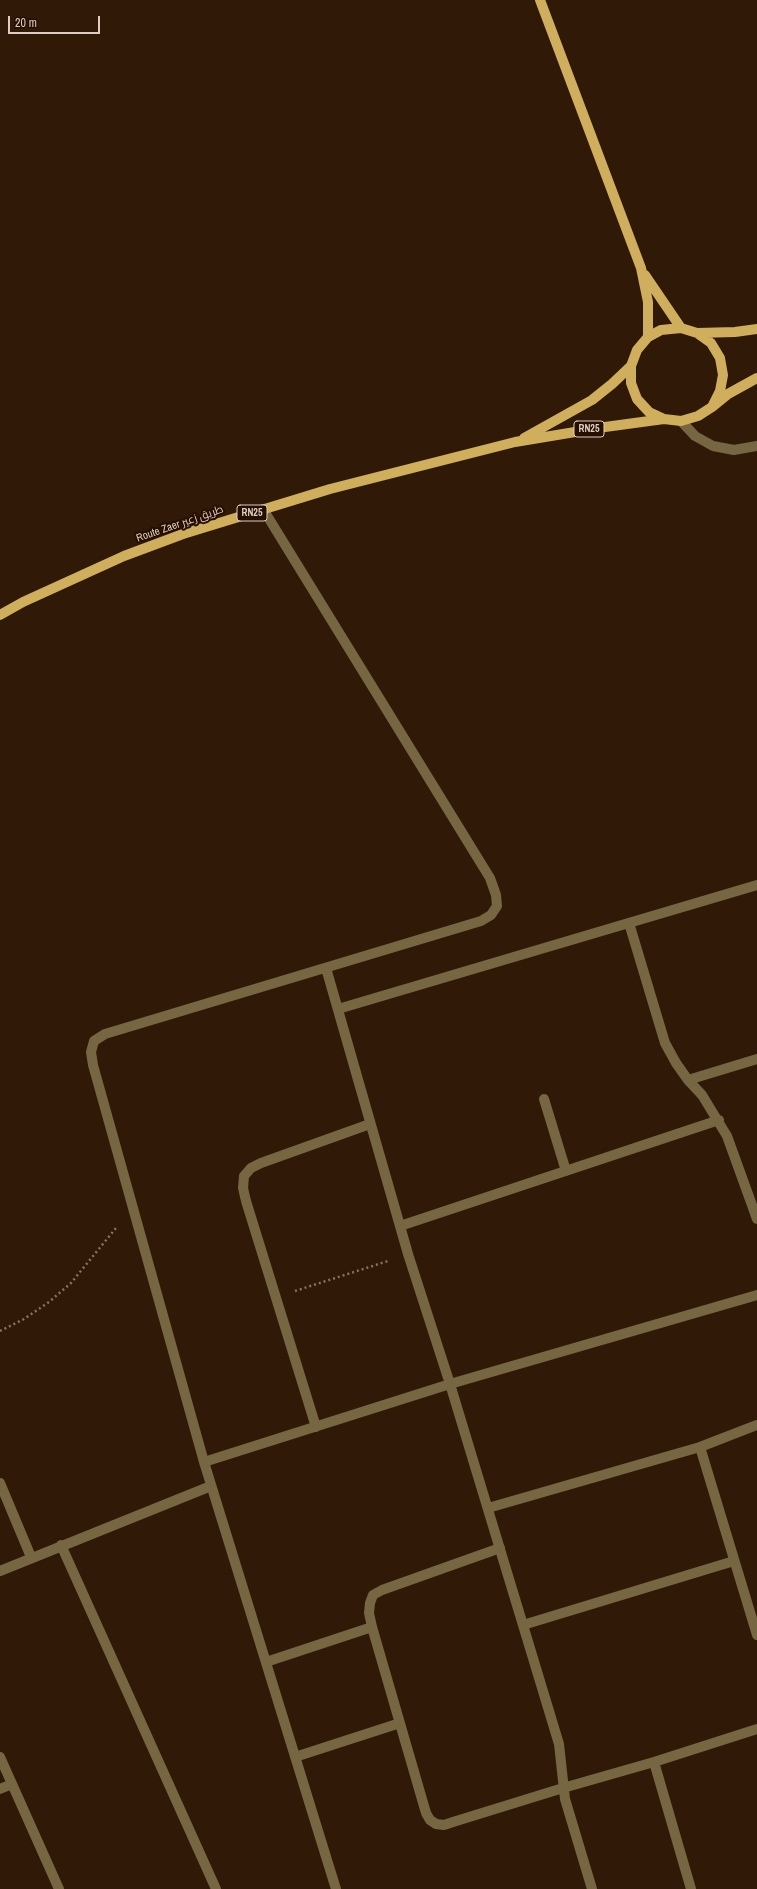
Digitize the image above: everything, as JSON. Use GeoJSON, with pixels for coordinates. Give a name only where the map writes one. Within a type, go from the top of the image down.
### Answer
{"type":"FeatureCollection","features":[{"type":"Feature","properties":{"kind":"main road"},"geometry":{"type":"LineString","coordinates":[[540,0],[641,268],[648,302],[648,337],[661,330],[681,328],[697,333],[735,332],[757,329]]}},
{"type":"Feature","properties":{"kind":"main road"},"geometry":{"type":"LineString","coordinates":[[641,268],[681,328]]}},
{"type":"Feature","properties":{"kind":"main road"},"geometry":{"type":"LineString","coordinates":[[697,333],[711,344],[720,358],[723,374],[720,391],[712,407]]}},
{"type":"Feature","properties":{"kind":"main road","name":"RN25"},"geometry":{"type":"LineString","coordinates":[[648,337],[637,350],[631,366],[631,383],[637,399],[649,412],[664,420],[681,421],[698,416],[728,394],[757,378]]}},
{"type":"Feature","properties":{"kind":"main road","name":"Route Zaer طريق زعير"},"geometry":{"type":"LineString","coordinates":[[515,442],[592,400],[631,366]]}},
{"type":"Feature","properties":{"kind":"main road","name":"Route Zaer طريق زعير"},"geometry":{"type":"LineString","coordinates":[[0,615],[23,602],[124,556],[183,534],[330,489],[515,442],[605,427],[664,420]]}},
{"type":"Feature","properties":{"kind":"street"},"geometry":{"type":"LineString","coordinates":[[681,421],[695,436],[714,446],[734,450],[757,446]]}},
{"type":"Feature","properties":{"kind":"street"},"geometry":{"type":"LineString","coordinates":[[263,509],[490,878],[496,895],[497,906],[491,915],[481,921],[105,1034],[94,1041],[91,1052],[93,1064],[204,1462],[336,1889]]}},
{"type":"Feature","properties":{"kind":"street"},"geometry":{"type":"LineString","coordinates":[[338,1009],[757,885]]}},
{"type":"Feature","properties":{"kind":"street"},"geometry":{"type":"LineString","coordinates":[[629,923],[665,1044],[676,1064],[702,1095],[719,1120],[727,1136],[757,1219]]}},
{"type":"Feature","properties":{"kind":"street"},"geometry":{"type":"LineString","coordinates":[[326,968],[408,1254],[450,1384],[559,1744],[563,1765],[563,1788],[592,1889]]}},
{"type":"Feature","properties":{"kind":"street"},"geometry":{"type":"LineString","coordinates":[[688,1080],[757,1059]]}},
{"type":"Feature","properties":{"kind":"street"},"geometry":{"type":"LineString","coordinates":[[544,1099],[566,1171]]}},
{"type":"Feature","properties":{"kind":"street"},"geometry":{"type":"LineString","coordinates":[[400,1226],[719,1120]]}},
{"type":"Feature","properties":{"kind":"street"},"geometry":{"type":"LineString","coordinates":[[316,1427],[246,1201],[243,1188],[244,1176],[251,1168],[261,1163],[370,1124]]}},
{"type":"Feature","properties":{"kind":"street"},"geometry":{"type":"LineString","coordinates":[[747,1191],[757,1188]]}},
{"type":"Feature","properties":{"kind":"street"},"geometry":{"type":"LineString","coordinates":[[204,1462],[450,1384],[757,1295]]}},
{"type":"Feature","properties":{"kind":"street"},"geometry":{"type":"LineString","coordinates":[[488,1508],[700,1447],[757,1425]]}},
{"type":"Feature","properties":{"kind":"street"},"geometry":{"type":"LineString","coordinates":[[700,1447],[757,1635]]}},
{"type":"Feature","properties":{"kind":"street"},"geometry":{"type":"LineString","coordinates":[[0,1483],[31,1557]]}},
{"type":"Feature","properties":{"kind":"street"},"geometry":{"type":"LineString","coordinates":[[0,1571],[31,1557],[212,1486]]}},
{"type":"Feature","properties":{"kind":"street"},"geometry":{"type":"LineString","coordinates":[[61,1545],[216,1889]]}},
{"type":"Feature","properties":{"kind":"street"},"geometry":{"type":"LineString","coordinates":[[500,1548],[390,1587],[373,1595],[370,1603],[369,1613],[372,1627],[426,1814],[430,1820],[436,1824],[453,1822],[654,1762],[757,1729]]}},
{"type":"Feature","properties":{"kind":"street"},"geometry":{"type":"LineString","coordinates":[[523,1625],[734,1561]]}},
{"type":"Feature","properties":{"kind":"street"},"geometry":{"type":"LineString","coordinates":[[266,1662],[372,1627]]}},
{"type":"Feature","properties":{"kind":"street"},"geometry":{"type":"LineString","coordinates":[[295,1758],[400,1723]]}},
{"type":"Feature","properties":{"kind":"street"},"geometry":{"type":"LineString","coordinates":[[0,1757],[59,1889]]}},
{"type":"Feature","properties":{"kind":"street"},"geometry":{"type":"LineString","coordinates":[[654,1762],[691,1889]]}},
{"type":"Feature","properties":{"kind":"street"},"geometry":{"type":"LineString","coordinates":[[0,1789],[12,1784]]}},
{"type":"Feature","properties":{"kind":"path"},"geometry":{"type":"LineString","coordinates":[[0,1331],[24,1319],[49,1302],[71,1283],[133,1207]]}},
{"type":"Feature","properties":{"kind":"path"},"geometry":{"type":"LineString","coordinates":[[276,1297],[408,1254]]}}]}
